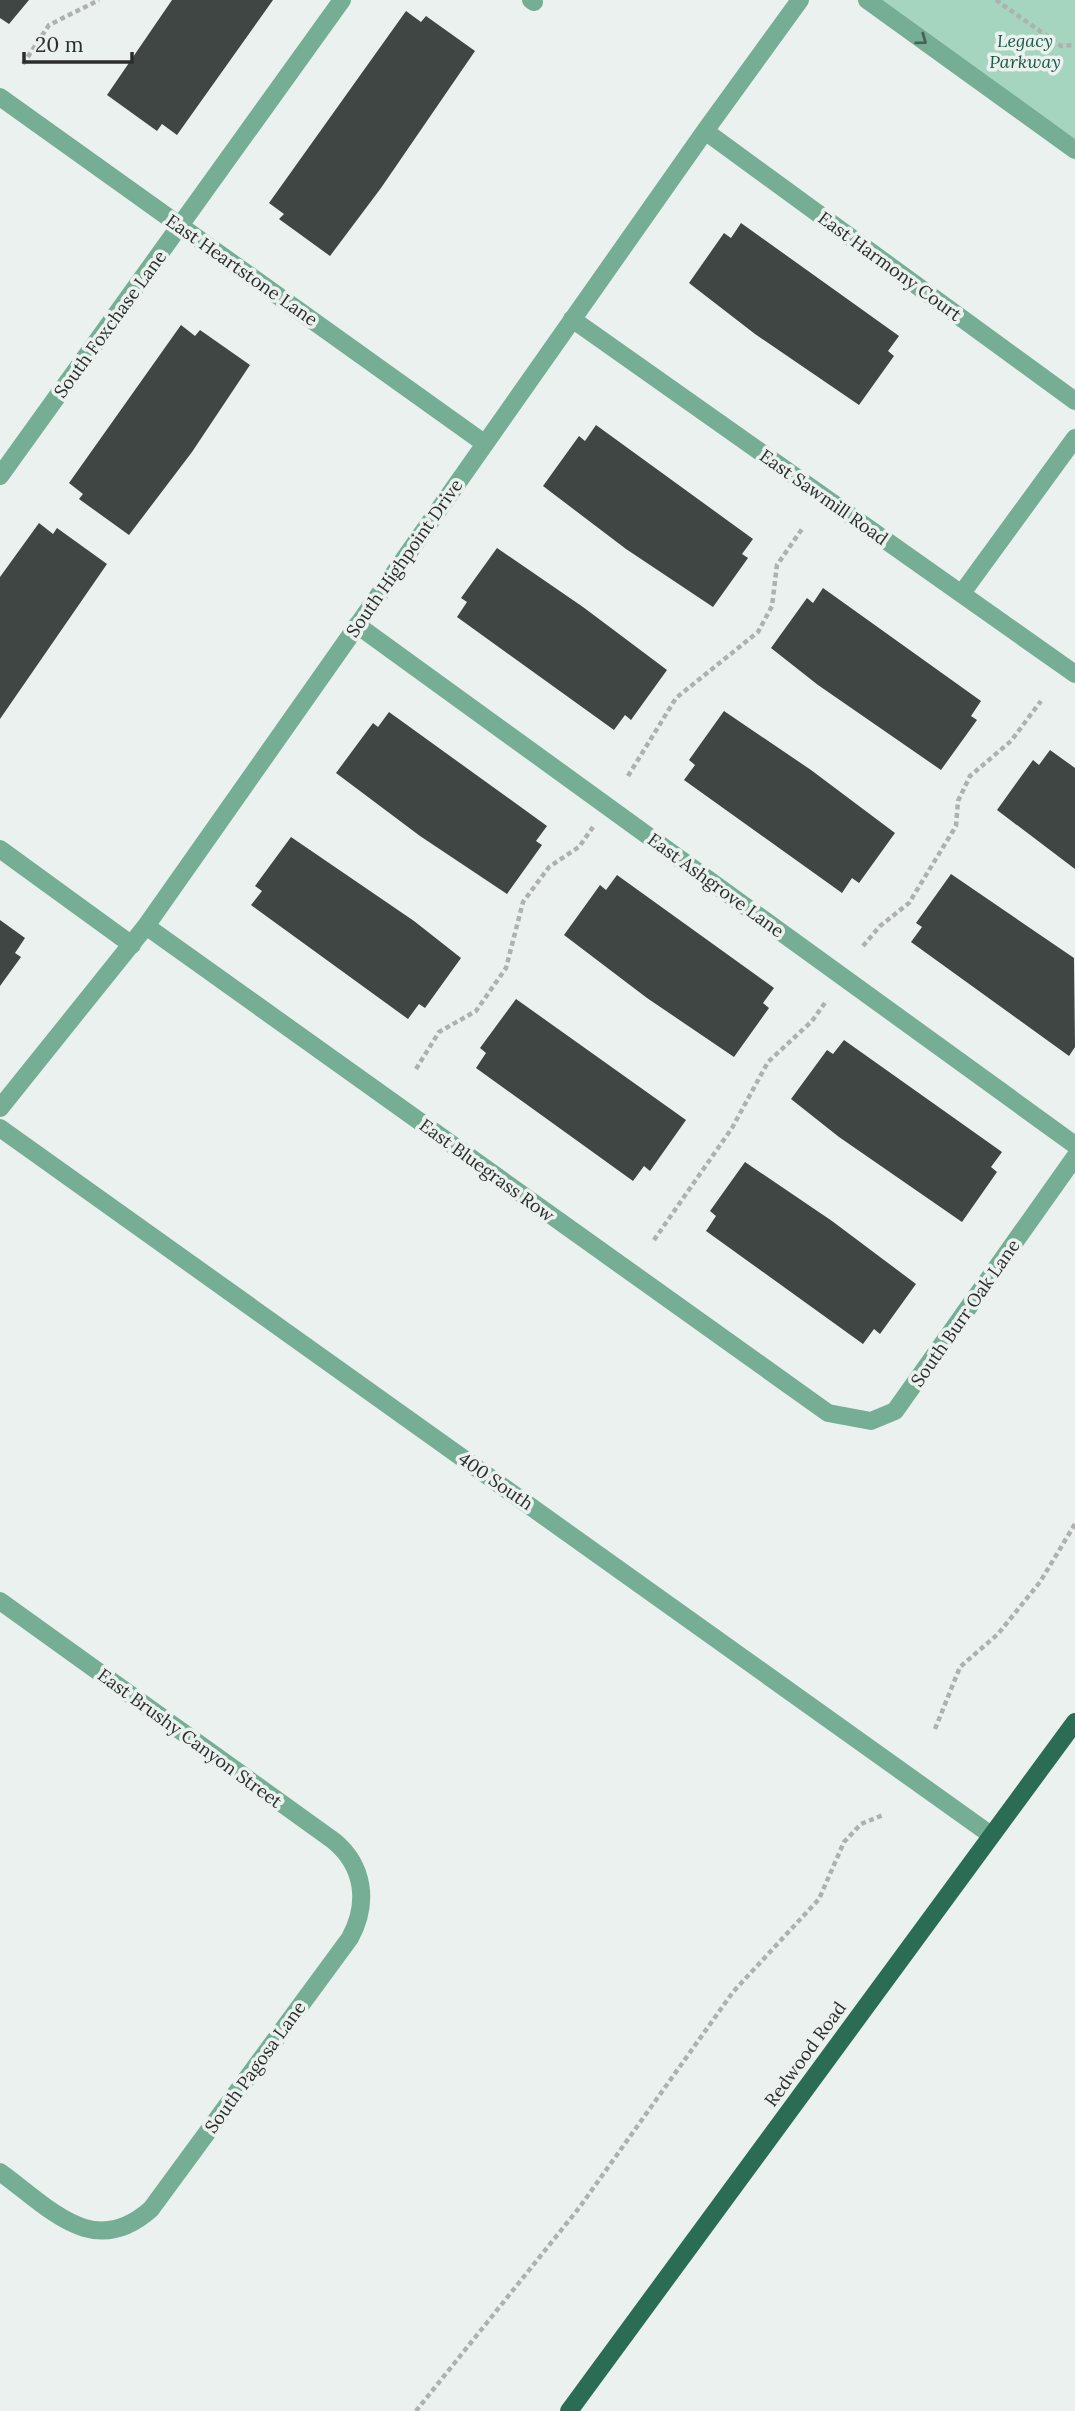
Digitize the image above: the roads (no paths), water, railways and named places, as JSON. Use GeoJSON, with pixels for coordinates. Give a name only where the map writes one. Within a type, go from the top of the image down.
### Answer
{"type":"FeatureCollection","features":[{"type":"Feature","properties":{"kind":"main road","name":"Redwood Road"},"geometry":{"type":"LineString","coordinates":[[569,2411],[1075,1721]]}},
{"type":"Feature","properties":{"kind":"street","name":"South Foxchase Lane"},"geometry":{"type":"LineString","coordinates":[[0,476],[342,0]]}},
{"type":"Feature","properties":{"kind":"street","name":"South Highpoint Drive"},"geometry":{"type":"LineString","coordinates":[[0,1108],[146,926],[484,443],[800,0]]}},
{"type":"Feature","properties":{"kind":"street"},"geometry":{"type":"LineString","coordinates":[[867,0],[1075,150]]}},
{"type":"Feature","properties":{"kind":"street","name":"East Heartstone Lane"},"geometry":{"type":"LineString","coordinates":[[0,97],[484,443]]}},
{"type":"Feature","properties":{"kind":"street","name":"East Harmony Court"},"geometry":{"type":"LineString","coordinates":[[705,131],[1075,401]]}},
{"type":"Feature","properties":{"kind":"street","name":"East Sawmill Road"},"geometry":{"type":"LineString","coordinates":[[572,319],[1075,674]]}},
{"type":"Feature","properties":{"kind":"street"},"geometry":{"type":"LineString","coordinates":[[962,593],[1075,438]]}},
{"type":"Feature","properties":{"kind":"street","name":"East Ashgrove Lane"},"geometry":{"type":"LineString","coordinates":[[357,625],[1075,1145]]}},
{"type":"Feature","properties":{"kind":"street"},"geometry":{"type":"LineString","coordinates":[[0,849],[132,945]]}},
{"type":"Feature","properties":{"kind":"street","name":"East Bluegrass Row"},"geometry":{"type":"LineString","coordinates":[[146,926],[828,1413]]}},
{"type":"Feature","properties":{"kind":"street","name":"400 South"},"geometry":{"type":"LineString","coordinates":[[0,1128],[991,1835]]}},
{"type":"Feature","properties":{"kind":"street","name":"South Burr Oak Lane"},"geometry":{"type":"LineString","coordinates":[[828,1413],[871,1421],[895,1411],[1075,1157]]}},
{"type":"Feature","properties":{"kind":"street","name":"East Brushy Canyon Street"},"geometry":{"type":"LineString","coordinates":[[0,1601],[334,1841],[357,1868],[361,1889]]}},
{"type":"Feature","properties":{"kind":"street","name":"South Pagosa Lane"},"geometry":{"type":"LineString","coordinates":[[0,2172],[76,2226],[103,2232],[122,2229],[151,2208],[350,1938],[360,1915],[361,1889]]}},
{"type":"Feature","properties":{"kind":"park label","name":"Legacy Parkway"},"geometry":{"type":"Point","coordinates":[1025,50]}}]}
